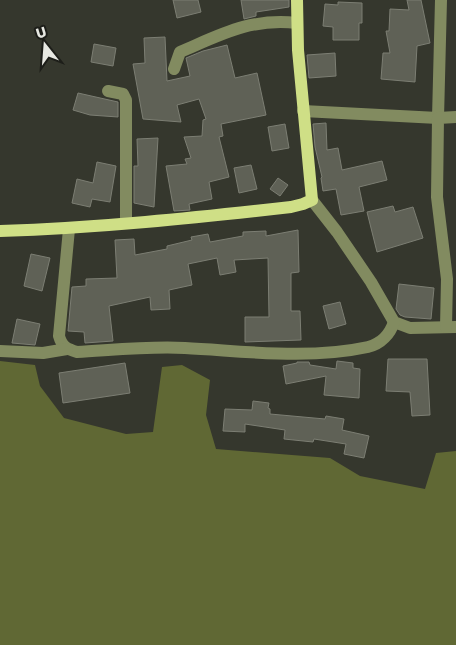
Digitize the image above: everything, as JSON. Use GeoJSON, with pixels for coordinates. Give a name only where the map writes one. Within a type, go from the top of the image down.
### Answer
{"type":"FeatureCollection","features":[{"type":"Feature","properties":{"kind":"main road"},"geometry":{"type":"LineString","coordinates":[[0,231],[126,224],[290,207],[312,200],[298,50],[297,0]]}},
{"type":"Feature","properties":{"kind":"street"},"geometry":{"type":"LineString","coordinates":[[312,200],[337,232],[394,322],[410,328],[451,327],[437,197],[441,0]]}},
{"type":"Feature","properties":{"kind":"street"},"geometry":{"type":"LineString","coordinates":[[174,69],[180,52],[225,32],[248,25],[283,22],[297,23]]}},
{"type":"Feature","properties":{"kind":"street"},"geometry":{"type":"LineString","coordinates":[[108,91],[123,94],[126,100],[126,224]]}},
{"type":"Feature","properties":{"kind":"street"},"geometry":{"type":"LineString","coordinates":[[303,111],[438,118],[456,117]]}},
{"type":"Feature","properties":{"kind":"street"},"geometry":{"type":"LineString","coordinates":[[67,349],[62,344],[60,336],[69,228]]}},
{"type":"Feature","properties":{"kind":"street"},"geometry":{"type":"LineString","coordinates":[[0,351],[43,353],[67,349],[77,352],[182,348],[305,354],[329,353],[369,347],[379,342],[392,330],[394,322]]}},
{"type":"Feature","properties":{"kind":"green space"},"geometry":{"type":"Polygon","coordinates":[[[0,361],[35,365],[40,386],[64,418],[126,434],[153,432],[162,367],[182,365],[210,380],[206,415],[216,449],[330,458],[360,476],[425,489],[436,453],[456,451],[456,645],[0,645],[0,361]]]}},
{"type":"Feature","properties":{"kind":"building"},"geometry":{"type":"Polygon","coordinates":[[[173,0],[198,0],[201,12],[177,18],[173,0]]]}},
{"type":"Feature","properties":{"kind":"building"},"geometry":{"type":"Polygon","coordinates":[[[241,0],[289,0],[289,7],[256,12],[256,16],[244,19],[241,0]]]}},
{"type":"Feature","properties":{"kind":"building"},"geometry":{"type":"Polygon","coordinates":[[[407,0],[421,0],[430,43],[417,46],[415,82],[381,79],[383,53],[390,53],[386,31],[389,31],[390,9],[409,10],[407,0]]]}},
{"type":"Feature","properties":{"kind":"building"},"geometry":{"type":"Polygon","coordinates":[[[338,2],[362,3],[362,23],[359,23],[359,40],[333,40],[333,27],[323,26],[325,4],[338,5],[338,2]]]}},
{"type":"Feature","properties":{"kind":"building"},"geometry":{"type":"Polygon","coordinates":[[[165,37],[167,81],[190,76],[186,58],[203,51],[227,45],[235,78],[257,73],[266,115],[221,124],[223,136],[219,137],[229,177],[209,182],[212,199],[189,204],[190,210],[174,211],[166,166],[187,164],[185,159],[191,158],[184,137],[202,136],[203,120],[206,119],[199,99],[177,105],[181,122],[143,119],[133,64],[145,63],[144,38],[165,37]]]}},
{"type":"Feature","properties":{"kind":"building"},"geometry":{"type":"Polygon","coordinates":[[[94,44],[116,48],[113,66],[91,62],[94,44]]]}},
{"type":"Feature","properties":{"kind":"building"},"geometry":{"type":"Polygon","coordinates":[[[335,53],[336,76],[309,78],[307,55],[335,53]]]}},
{"type":"Feature","properties":{"kind":"building"},"geometry":{"type":"Polygon","coordinates":[[[78,93],[118,102],[118,117],[90,115],[73,110],[78,93]]]}},
{"type":"Feature","properties":{"kind":"building"},"geometry":{"type":"Polygon","coordinates":[[[326,123],[327,150],[338,148],[342,170],[382,161],[387,180],[359,187],[364,211],[341,215],[336,189],[323,191],[313,124],[326,123]]]}},
{"type":"Feature","properties":{"kind":"building"},"geometry":{"type":"Polygon","coordinates":[[[285,124],[289,148],[272,151],[268,127],[285,124]]]}},
{"type":"Feature","properties":{"kind":"building"},"geometry":{"type":"Polygon","coordinates":[[[158,138],[154,207],[134,203],[134,166],[138,166],[137,139],[158,138]]]}},
{"type":"Feature","properties":{"kind":"building"},"geometry":{"type":"Polygon","coordinates":[[[97,162],[116,166],[110,202],[92,199],[90,207],[72,203],[77,179],[93,183],[97,162]]]}},
{"type":"Feature","properties":{"kind":"building"},"geometry":{"type":"Polygon","coordinates":[[[251,165],[257,189],[239,193],[234,168],[251,165]]]}},
{"type":"Feature","properties":{"kind":"building"},"geometry":{"type":"Polygon","coordinates":[[[278,178],[288,185],[280,196],[270,189],[278,178]]]}},
{"type":"Feature","properties":{"kind":"building"},"geometry":{"type":"Polygon","coordinates":[[[393,206],[395,212],[413,207],[423,238],[377,252],[367,212],[393,206]]]}},
{"type":"Feature","properties":{"kind":"building"},"geometry":{"type":"Polygon","coordinates":[[[298,230],[299,272],[291,273],[291,311],[300,311],[301,340],[245,342],[245,317],[269,317],[268,258],[234,260],[236,272],[220,275],[217,258],[188,264],[192,285],[169,290],[170,309],[151,310],[150,297],[109,306],[113,341],[85,343],[84,332],[68,331],[72,287],[86,286],[86,279],[117,278],[115,240],[134,239],[135,255],[167,249],[167,246],[192,240],[191,237],[208,234],[210,242],[243,236],[243,232],[266,231],[266,236],[298,230]]]}},
{"type":"Feature","properties":{"kind":"building"},"geometry":{"type":"Polygon","coordinates":[[[31,254],[50,258],[42,291],[24,286],[31,254]]]}},
{"type":"Feature","properties":{"kind":"building"},"geometry":{"type":"Polygon","coordinates":[[[399,284],[434,288],[431,319],[400,315],[396,309],[399,284]]]}},
{"type":"Feature","properties":{"kind":"building"},"geometry":{"type":"Polygon","coordinates":[[[340,302],[346,324],[329,329],[323,306],[340,302]]]}},
{"type":"Feature","properties":{"kind":"building"},"geometry":{"type":"Polygon","coordinates":[[[17,319],[40,324],[35,345],[12,343],[17,319]]]}},
{"type":"Feature","properties":{"kind":"building"},"geometry":{"type":"Polygon","coordinates":[[[388,359],[427,359],[430,415],[412,416],[410,392],[386,391],[388,359]]]}},
{"type":"Feature","properties":{"kind":"building"},"geometry":{"type":"Polygon","coordinates":[[[337,361],[353,363],[353,368],[360,369],[359,398],[324,395],[326,376],[286,384],[283,366],[297,362],[309,362],[310,365],[336,369],[337,361]]]}},
{"type":"Feature","properties":{"kind":"building"},"geometry":{"type":"Polygon","coordinates":[[[125,363],[130,393],[63,403],[59,373],[125,363]]]}},
{"type":"Feature","properties":{"kind":"building"},"geometry":{"type":"Polygon","coordinates":[[[253,401],[269,403],[270,414],[325,419],[326,416],[344,419],[342,430],[369,436],[364,458],[344,454],[346,444],[314,439],[313,442],[284,439],[285,430],[245,424],[245,432],[223,431],[225,409],[252,410],[253,401]]]}}]}
